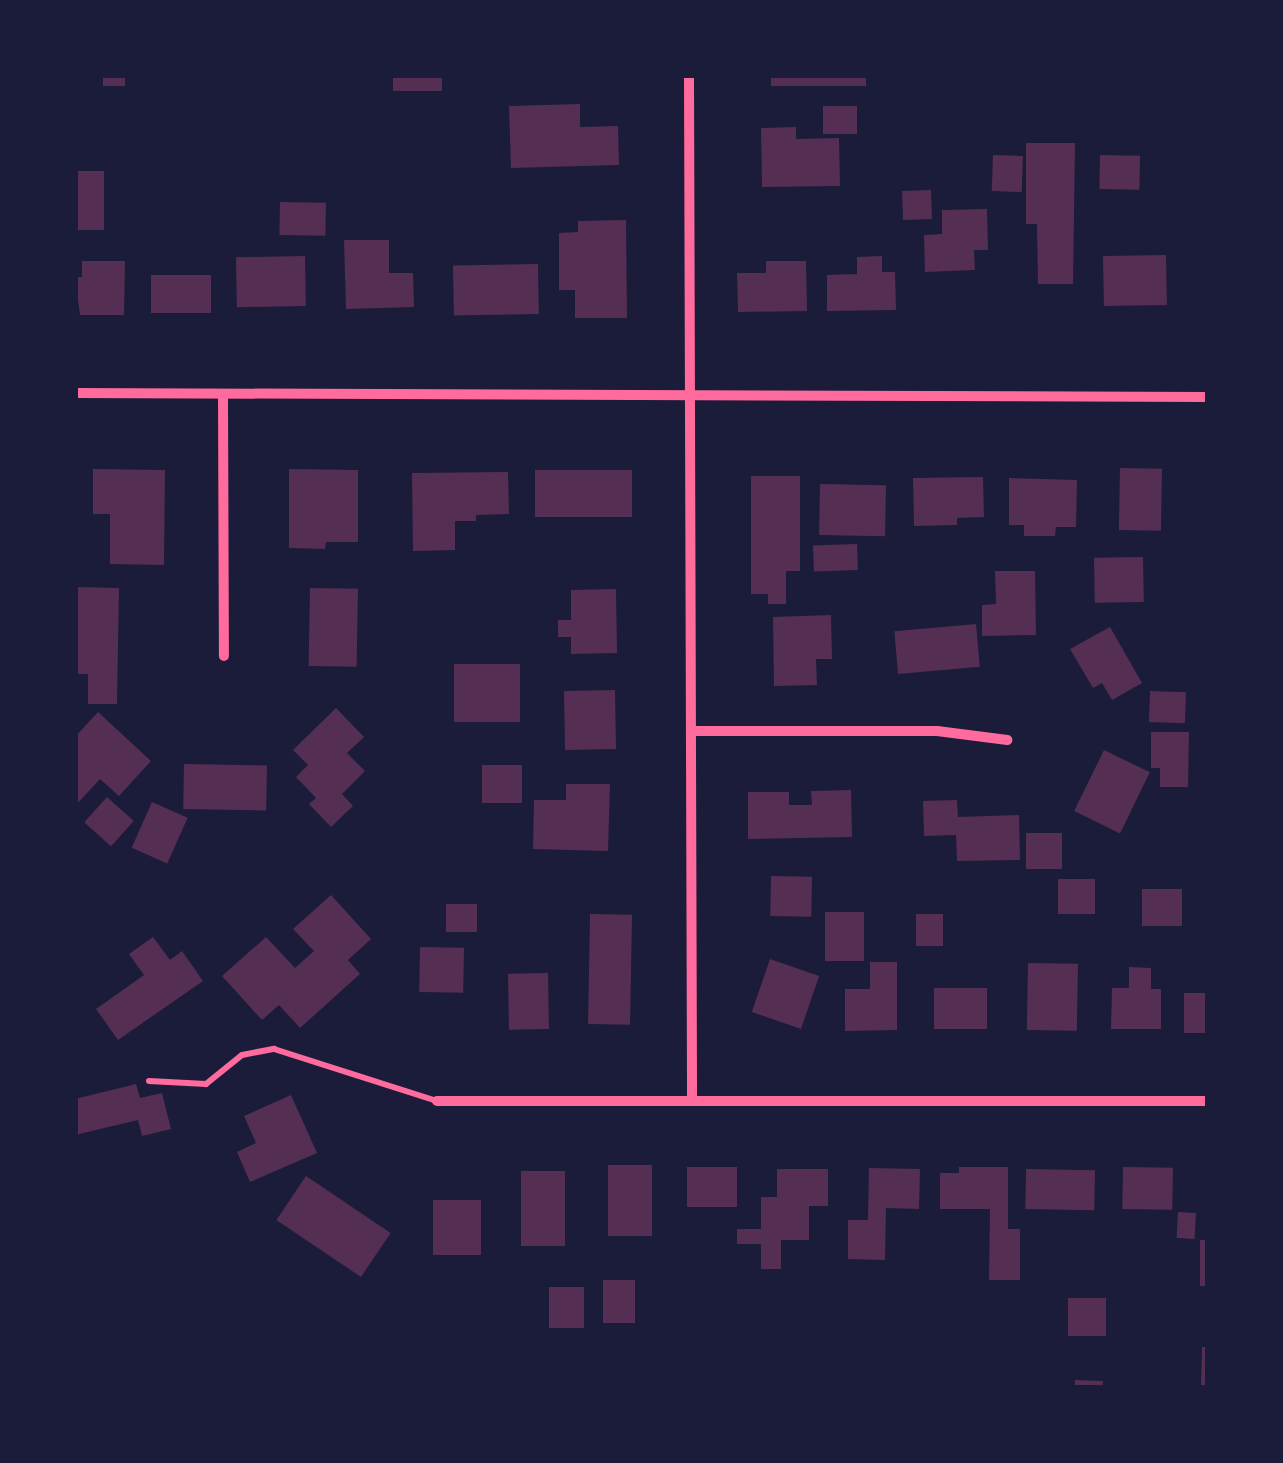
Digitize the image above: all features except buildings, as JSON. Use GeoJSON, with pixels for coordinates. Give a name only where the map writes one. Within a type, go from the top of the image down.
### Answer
{"type":"FeatureCollection","features":[{"type":"Feature","properties":{"kind":"street"},"geometry":{"type":"LineString","coordinates":[[689,75],[692,1101]]}},
{"type":"Feature","properties":{"kind":"street"},"geometry":{"type":"LineString","coordinates":[[75,394],[1208,397]]}},
{"type":"Feature","properties":{"kind":"street"},"geometry":{"type":"LineString","coordinates":[[223,394],[224,656]]}},
{"type":"Feature","properties":{"kind":"street"},"geometry":{"type":"LineString","coordinates":[[691,730],[937,731],[1007,740]]}},
{"type":"Feature","properties":{"kind":"street"},"geometry":{"type":"LineString","coordinates":[[437,1101],[1208,1101]]}},
{"type":"Feature","properties":{"kind":"lane"},"geometry":{"type":"LineString","coordinates":[[149,1080],[206,1084],[242,1054],[274,1049],[437,1101]]}}]}
